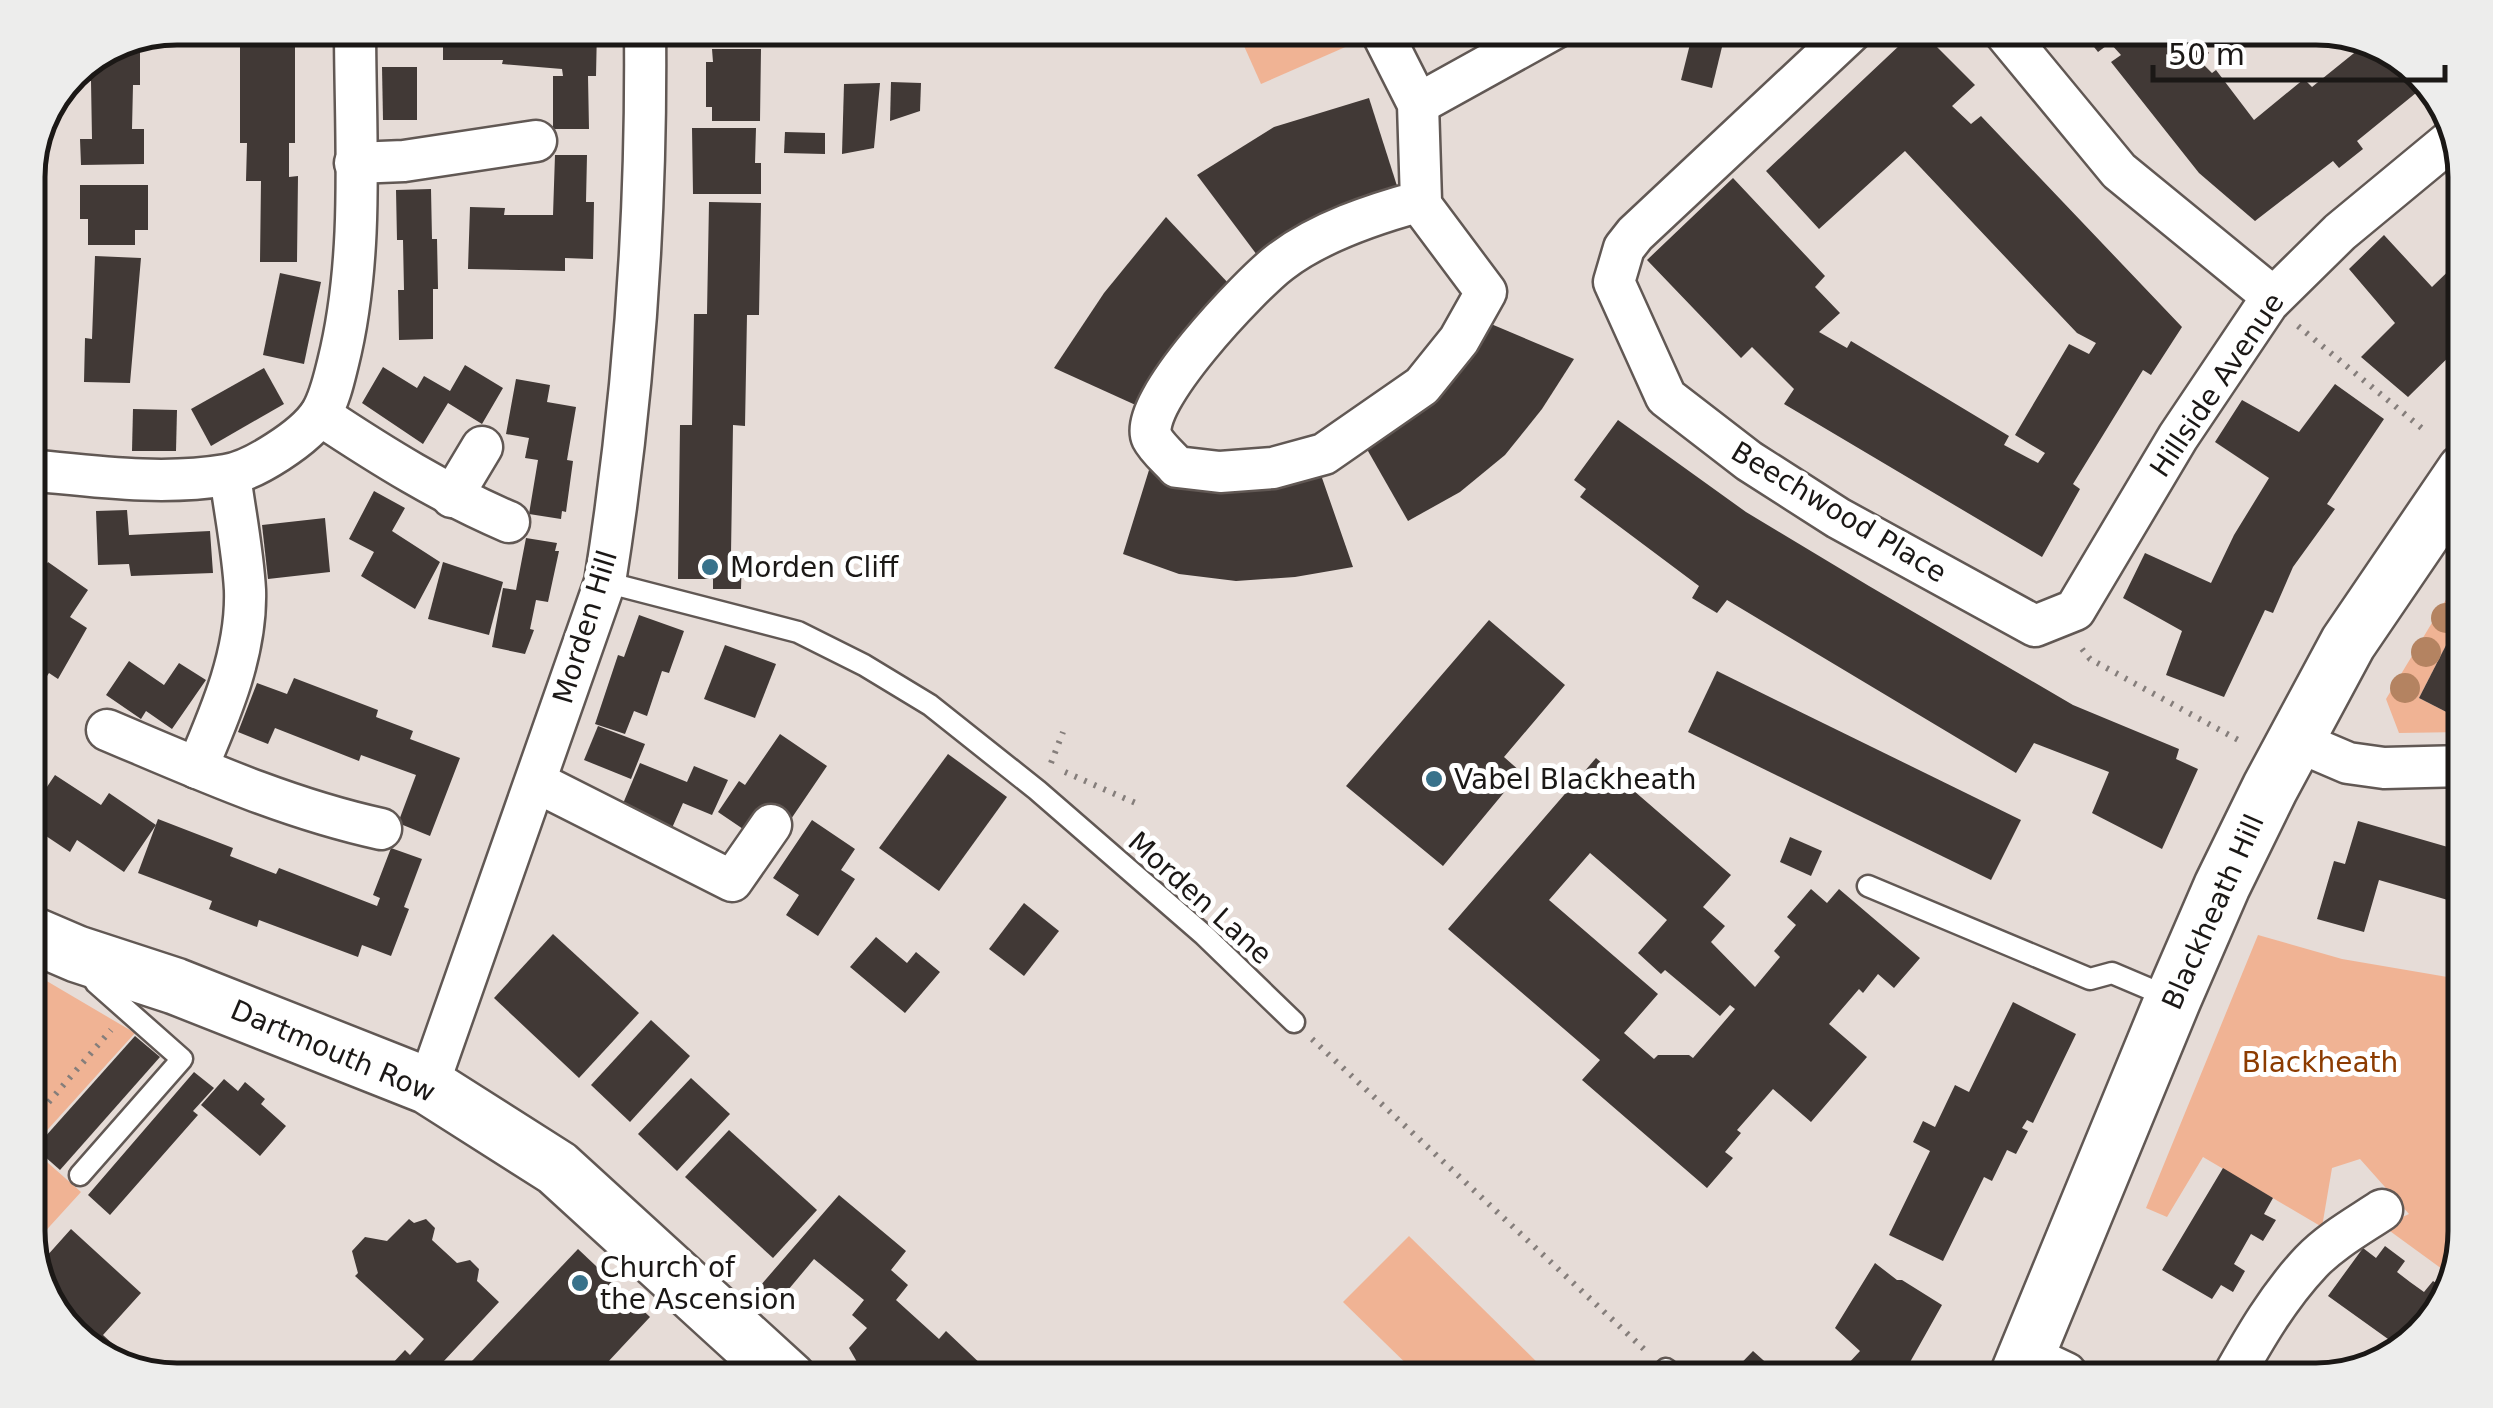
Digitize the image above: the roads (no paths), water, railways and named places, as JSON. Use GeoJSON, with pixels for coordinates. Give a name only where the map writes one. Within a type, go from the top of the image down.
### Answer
{"type":"FeatureCollection","features":[{"type":"Feature","properties":{"kind":"main road","name":"Blackheath Hill"},"geometry":{"type":"LineString","coordinates":[[2040,1363],[2173,999],[2222,886],[2294,740],[2357,629],[2448,496]]}},
{"type":"Feature","properties":{"kind":"main road","name":"Dartmouth Row"},"geometry":{"type":"LineString","coordinates":[[45,940],[206,998],[428,1086],[556,1168],[770,1363]]}},
{"type":"Feature","properties":{"kind":"street"},"geometry":{"type":"LineString","coordinates":[[45,471],[171,480],[230,475],[297,438],[320,415],[346,332],[355,232],[355,45]]}},
{"type":"Feature","properties":{"kind":"street","name":"Morden Hill"},"geometry":{"type":"LineString","coordinates":[[428,1086],[605,582],[618,502],[642,259],[645,45]]}},
{"type":"Feature","properties":{"kind":"street"},"geometry":{"type":"LineString","coordinates":[[1388,45],[1418,104],[1421,201],[1453,252],[1486,292],[1459,340],[1422,386],[1324,454],[1272,468],[1220,472],[1177,467],[1151,437],[1150,417],[1173,379],[1242,297],[1281,262],[1322,237],[1421,201]]}},
{"type":"Feature","properties":{"kind":"street"},"geometry":{"type":"LineString","coordinates":[[1418,104],[1526,45]]}},
{"type":"Feature","properties":{"kind":"street","name":"Beechwood Place"},"geometry":{"type":"LineString","coordinates":[[1838,45],[1652,217],[1624,248],[1614,282],[1666,397],[1749,461],[1838,518],[2035,626],[2056,619]]}},
{"type":"Feature","properties":{"kind":"street"},"geometry":{"type":"LineString","coordinates":[[2014,45],[2119,171],[2274,296]]}},
{"type":"Feature","properties":{"kind":"street"},"geometry":{"type":"LineString","coordinates":[[355,163],[404,161],[536,141]]}},
{"type":"Feature","properties":{"kind":"street","name":"Hillside Avenue"},"geometry":{"type":"LineString","coordinates":[[2056,619],[2075,610],[2178,437],[2274,296],[2340,232],[2444,146]]}},
{"type":"Feature","properties":{"kind":"street"},"geometry":{"type":"LineString","coordinates":[[320,415],[406,472],[452,498],[509,522]]}},
{"type":"Feature","properties":{"kind":"street"},"geometry":{"type":"LineString","coordinates":[[452,498],[482,447]]}},
{"type":"Feature","properties":{"kind":"street"},"geometry":{"type":"LineString","coordinates":[[197,768],[231,679],[242,632],[245,592],[230,475]]}},
{"type":"Feature","properties":{"kind":"street"},"geometry":{"type":"LineString","coordinates":[[107,730],[323,816],[381,828]]}},
{"type":"Feature","properties":{"kind":"street"},"geometry":{"type":"LineString","coordinates":[[2294,740],[2348,763],[2384,768],[2448,766]]}},
{"type":"Feature","properties":{"kind":"street"},"geometry":{"type":"LineString","coordinates":[[536,782],[732,880],[771,825]]}},
{"type":"Feature","properties":{"kind":"street"},"geometry":{"type":"LineString","coordinates":[[2240,1363],[2262,1325],[2312,1262],[2382,1210]]}},
{"type":"Feature","properties":{"kind":"lane","name":"Morden Lane"},"geometry":{"type":"LineString","coordinates":[[605,582],[798,632],[864,665],[930,705],[1037,790],[1204,936],[1294,1022]]}},
{"type":"Feature","properties":{"kind":"lane"},"geometry":{"type":"LineString","coordinates":[[1868,886],[2090,979],[2112,972],[2173,999]]}},
{"type":"Feature","properties":{"kind":"lane"},"geometry":{"type":"LineString","coordinates":[[77,954],[96,983],[182,1059],[80,1174]]}},
{"type":"Feature","properties":{"kind":"place","name":"Morden Cliff"},"geometry":{"type":"Point","coordinates":[710,567]}},
{"type":"Feature","properties":{"kind":"place","name":"Vabel Blackheath"},"geometry":{"type":"Point","coordinates":[1434,779]}},
{"type":"Feature","properties":{"kind":"place","name":"Church of the Ascension"},"geometry":{"type":"Point","coordinates":[580,1283]}},
{"type":"Feature","properties":{"kind":"park label","name":"Blackheath"},"geometry":{"type":"Point","coordinates":[2320,1062]}}]}
